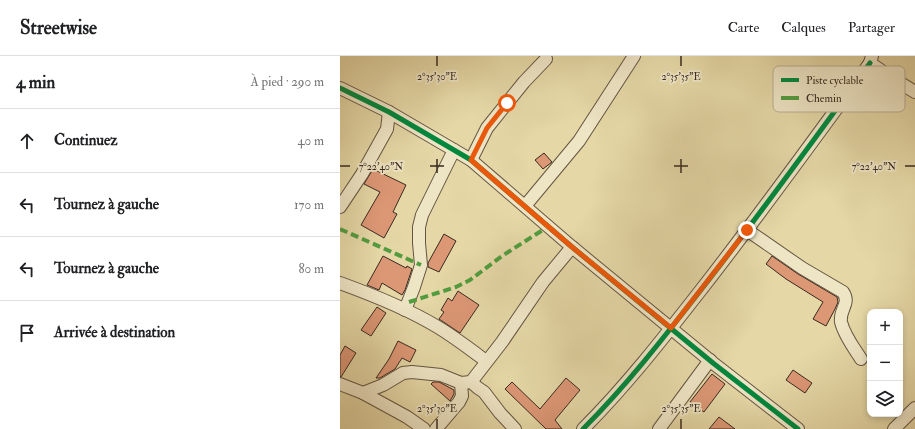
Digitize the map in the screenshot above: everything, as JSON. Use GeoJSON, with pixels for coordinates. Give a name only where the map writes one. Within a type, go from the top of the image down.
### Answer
{"type":"FeatureCollection","features":[{"type":"Feature","properties":{"kind":"street"},"geometry":{"type":"LineString","coordinates":[[525,206],[579,141],[634,56]]}},
{"type":"Feature","properties":{"kind":"street"},"geometry":{"type":"LineString","coordinates":[[471,160],[487,128],[524,82],[546,59]]}},
{"type":"Feature","properties":{"kind":"street"},"geometry":{"type":"LineString","coordinates":[[871,59],[879,66]]}},
{"type":"Feature","properties":{"kind":"street"},"geometry":{"type":"LineString","coordinates":[[905,85],[915,92]]}},
{"type":"Feature","properties":{"kind":"street"},"geometry":{"type":"LineString","coordinates":[[340,88],[389,112],[471,160],[572,247],[710,360],[798,429]]}},
{"type":"Feature","properties":{"kind":"street"},"geometry":{"type":"LineString","coordinates":[[340,208],[362,174],[387,129],[389,112]]}},
{"type":"Feature","properties":{"kind":"street"},"geometry":{"type":"LineString","coordinates":[[583,429],[631,377],[671,328],[747,230],[833,112]]}},
{"type":"Feature","properties":{"kind":"street"},"geometry":{"type":"LineString","coordinates":[[387,129],[404,122]]}},
{"type":"Feature","properties":{"kind":"street"},"geometry":{"type":"LineString","coordinates":[[405,310],[421,265],[419,227],[422,215],[454,150]]}},
{"type":"Feature","properties":{"kind":"street"},"geometry":{"type":"LineString","coordinates":[[747,230],[802,268],[843,292],[847,301],[841,316],[841,322],[846,334],[861,359]]}},
{"type":"Feature","properties":{"kind":"street"},"geometry":{"type":"LineString","coordinates":[[436,429],[459,402],[466,382],[502,342],[543,282],[572,247]]}},
{"type":"Feature","properties":{"kind":"street"},"geometry":{"type":"LineString","coordinates":[[340,283],[370,294],[436,326],[486,361]]}},
{"type":"Feature","properties":{"kind":"street"},"geometry":{"type":"LineString","coordinates":[[659,429],[710,360]]}},
{"type":"Feature","properties":{"kind":"street"},"geometry":{"type":"LineString","coordinates":[[363,393],[383,385],[402,373],[412,372],[441,375],[466,382],[484,392],[500,413],[516,429]]}},
{"type":"Feature","properties":{"kind":"street"},"geometry":{"type":"LineString","coordinates":[[340,384],[363,393],[407,417],[424,429]]}},
{"type":"Feature","properties":{"kind":"street"},"geometry":{"type":"LineString","coordinates":[[894,429],[915,408]]}},
{"type":"Feature","properties":{"kind":"building"},"geometry":{"type":"Polygon","coordinates":[[[544,153],[552,162],[543,169],[535,160],[544,153]]]}},
{"type":"Feature","properties":{"kind":"building"},"geometry":{"type":"Polygon","coordinates":[[[373,169],[406,185],[393,212],[397,214],[384,238],[361,225],[380,192],[364,184],[373,169]]]}},
{"type":"Feature","properties":{"kind":"building"},"geometry":{"type":"Polygon","coordinates":[[[444,234],[456,241],[439,272],[428,267],[428,263],[444,234]]]}},
{"type":"Feature","properties":{"kind":"building"},"geometry":{"type":"Polygon","coordinates":[[[383,256],[406,268],[407,266],[412,269],[402,295],[382,283],[379,290],[367,285],[383,256]]]}},
{"type":"Feature","properties":{"kind":"building"},"geometry":{"type":"Polygon","coordinates":[[[772,256],[798,274],[837,297],[838,302],[826,326],[813,319],[823,302],[786,279],[766,264],[772,256]]]}},
{"type":"Feature","properties":{"kind":"building"},"geometry":{"type":"Polygon","coordinates":[[[458,291],[479,305],[460,333],[439,319],[444,312],[441,310],[448,298],[452,301],[458,291]]]}},
{"type":"Feature","properties":{"kind":"building"},"geometry":{"type":"Polygon","coordinates":[[[377,307],[386,313],[371,336],[361,330],[377,307]]]}},
{"type":"Feature","properties":{"kind":"building"},"geometry":{"type":"Polygon","coordinates":[[[398,341],[416,350],[410,362],[402,358],[395,369],[380,378],[376,378],[389,359],[398,341]]]}},
{"type":"Feature","properties":{"kind":"building"},"geometry":{"type":"Polygon","coordinates":[[[345,346],[356,353],[340,377],[340,355],[345,346]]]}},
{"type":"Feature","properties":{"kind":"building"},"geometry":{"type":"Polygon","coordinates":[[[793,370],[812,383],[805,393],[786,380],[793,370]]]}},
{"type":"Feature","properties":{"kind":"building"},"geometry":{"type":"Polygon","coordinates":[[[712,374],[725,384],[704,412],[690,402],[712,374]]]}},
{"type":"Feature","properties":{"kind":"building"},"geometry":{"type":"Polygon","coordinates":[[[566,378],[580,390],[555,420],[562,429],[546,429],[505,389],[512,382],[540,409],[566,378]]]}},
{"type":"Feature","properties":{"kind":"building"},"geometry":{"type":"Polygon","coordinates":[[[433,382],[439,382],[454,390],[454,394],[450,401],[431,384],[433,382]]]}},
{"type":"Feature","properties":{"kind":"building"},"geometry":{"type":"Polygon","coordinates":[[[719,417],[735,429],[709,429],[719,417]]]}},
{"type":"Feature","properties":{"kind":"marked path"},"geometry":{"type":"LineString","coordinates":[[409,302],[456,287],[470,280],[502,256],[549,226]]}},
{"type":"Feature","properties":{"kind":"marked path"},"geometry":{"type":"LineString","coordinates":[[340,229],[421,265]]}},
{"type":"Feature","properties":{"kind":"cycle path"},"geometry":{"type":"LineString","coordinates":[[340,88],[389,112],[471,160],[572,247],[713,363],[798,429]]}},
{"type":"Feature","properties":{"kind":"cycle path"},"geometry":{"type":"LineString","coordinates":[[583,429],[630,378],[660,342],[725,259],[834,112]]}},
{"type":"Feature","properties":{"kind":"route"},"geometry":{"type":"LineString","coordinates":[[507,103],[487,128],[471,160],[572,247],[671,328],[747,230]]}}]}
